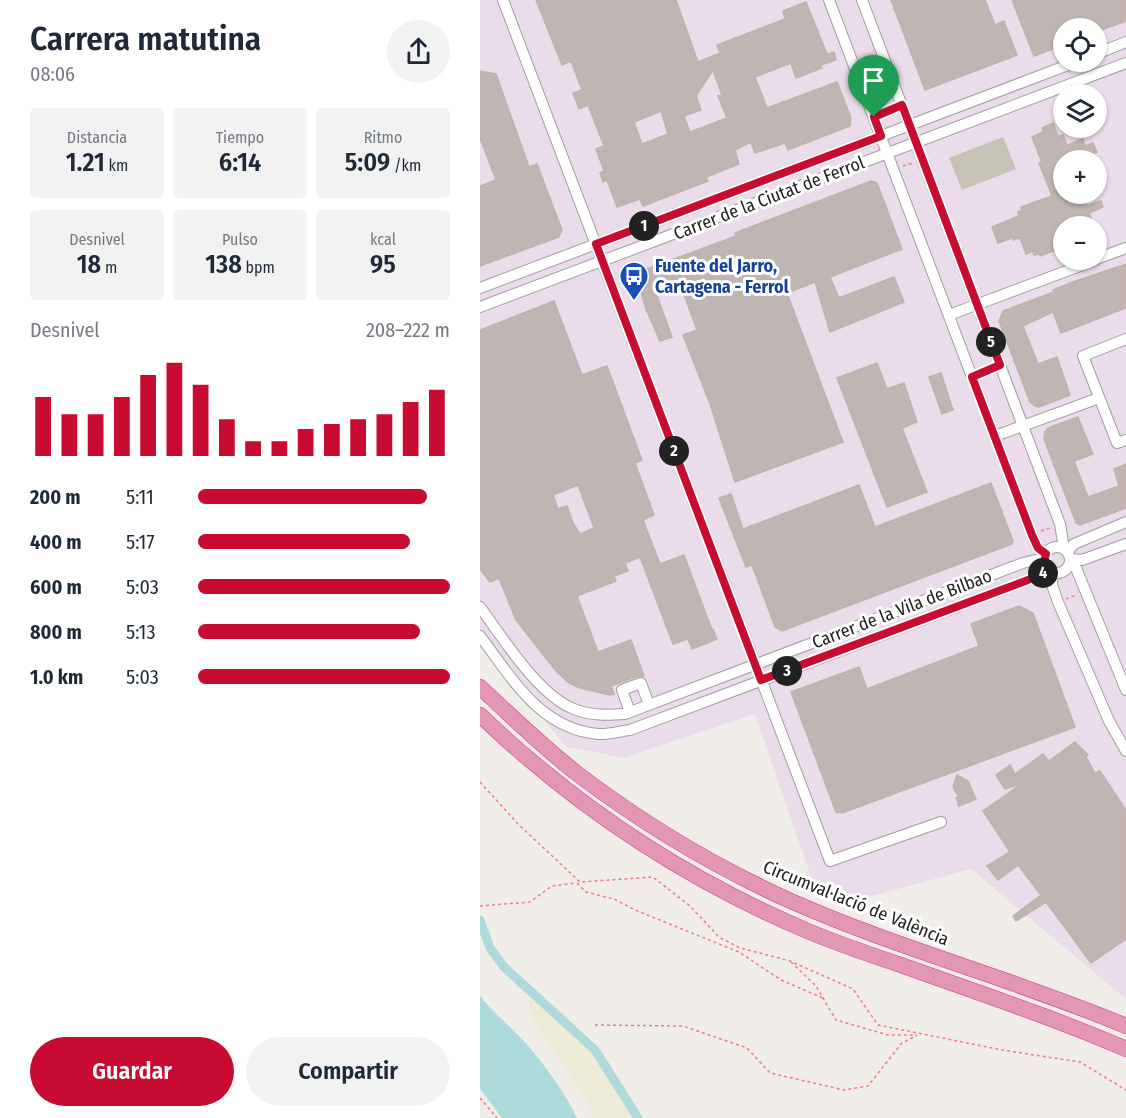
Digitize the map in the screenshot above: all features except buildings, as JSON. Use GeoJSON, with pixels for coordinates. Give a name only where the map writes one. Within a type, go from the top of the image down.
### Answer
{"type":"FeatureCollection","features":[{"type":"Feature","properties":{"kind":"highway","name":"Circumval·lació de València"},"geometry":{"type":"LineString","coordinates":[[480,687],[578,774],[643,820],[704,857],[765,889],[832,918],[1126,1026]]}},
{"type":"Feature","properties":{"kind":"highway"},"geometry":{"type":"LineString","coordinates":[[480,715],[563,788],[629,835],[693,875],[760,910],[844,945],[1049,1018],[1126,1049]]}},
{"type":"Feature","properties":{"kind":"street"},"geometry":{"type":"LineString","coordinates":[[503,0],[830,861],[941,822]]}},
{"type":"Feature","properties":{"kind":"street"},"geometry":{"type":"LineString","coordinates":[[829,0],[1032,535],[1045,556],[1046,568],[1062,572],[1074,544],[1126,523]]}},
{"type":"Feature","properties":{"kind":"street"},"geometry":{"type":"LineString","coordinates":[[862,0],[1060,524],[1068,556]]}},
{"type":"Feature","properties":{"kind":"street"},"geometry":{"type":"LineString","coordinates":[[1107,50],[1126,42]]}},
{"type":"Feature","properties":{"kind":"street","name":"Carrer de la Ciutat de Ferrol"},"geometry":{"type":"LineString","coordinates":[[480,307],[887,153],[1074,88],[1126,63]]}},
{"type":"Feature","properties":{"kind":"street","name":"Carrer de la Ciutat de Ferrol"},"geometry":{"type":"LineString","coordinates":[[480,288],[1053,71]]}},
{"type":"Feature","properties":{"kind":"street"},"geometry":{"type":"LineString","coordinates":[[1107,255],[1126,248]]}},
{"type":"Feature","properties":{"kind":"street"},"geometry":{"type":"LineString","coordinates":[[949,315],[1068,270]]}},
{"type":"Feature","properties":{"kind":"street"},"geometry":{"type":"LineString","coordinates":[[1126,339],[1083,356],[1117,443],[1126,440]]}},
{"type":"Feature","properties":{"kind":"street"},"geometry":{"type":"LineString","coordinates":[[995,436],[1099,398]]}},
{"type":"Feature","properties":{"kind":"street"},"geometry":{"type":"LineString","coordinates":[[1068,556],[1082,560],[1123,544]]}},
{"type":"Feature","properties":{"kind":"street"},"geometry":{"type":"LineString","coordinates":[[1045,556],[1056,547],[1068,556],[1076,568],[1126,690]]}},
{"type":"Feature","properties":{"kind":"street","name":"Carrer de la Vila de Bilbao"},"geometry":{"type":"LineString","coordinates":[[628,713],[1045,556]]}},
{"type":"Feature","properties":{"kind":"street"},"geometry":{"type":"LineString","coordinates":[[1051,571],[1052,585],[1058,602],[1109,721],[1126,751]]}},
{"type":"Feature","properties":{"kind":"street","name":"Carrer de la Vila de Bilbao"},"geometry":{"type":"LineString","coordinates":[[480,636],[521,690],[546,716],[570,728],[599,735],[630,730],[1051,571]]}},
{"type":"Feature","properties":{"kind":"street"},"geometry":{"type":"LineString","coordinates":[[480,607],[534,679],[552,695],[574,709],[602,715],[628,713],[622,690],[641,683],[649,705]]}},
{"type":"Feature","properties":{"kind":"path"},"geometry":{"type":"LineString","coordinates":[[874,117],[902,105]]}},
{"type":"Feature","properties":{"kind":"path"},"geometry":{"type":"LineString","coordinates":[[894,170],[922,159]]}},
{"type":"Feature","properties":{"kind":"path"},"geometry":{"type":"LineString","coordinates":[[972,377],[1000,365]]}},
{"type":"Feature","properties":{"kind":"path"},"geometry":{"type":"LineString","coordinates":[[1032,535],[1060,524]]}},
{"type":"Feature","properties":{"kind":"path"},"geometry":{"type":"LineString","coordinates":[[1058,602],[1085,591]]}},
{"type":"Feature","properties":{"kind":"path"},"geometry":{"type":"LineString","coordinates":[[480,782],[586,892],[614,899],[635,910],[739,952],[781,980],[823,998]]}},
{"type":"Feature","properties":{"kind":"path"},"geometry":{"type":"LineString","coordinates":[[480,906],[530,902],[552,886],[653,877],[690,906],[719,937],[740,948],[790,961],[853,989],[878,1025],[1080,1062],[1126,1090]]}},
{"type":"Feature","properties":{"kind":"path"},"geometry":{"type":"LineString","coordinates":[[790,961],[816,986],[836,1020],[888,1035],[918,1034]]}},
{"type":"Feature","properties":{"kind":"path"},"geometry":{"type":"LineString","coordinates":[[595,1025],[683,1026],[747,1048],[770,1073],[844,1090],[868,1086],[901,1044],[918,1034]]}},
{"type":"Feature","properties":{"kind":"path"},"geometry":{"type":"LineString","coordinates":[[480,1098],[497,1118]]}},
{"type":"Feature","properties":{"kind":"shaded area"},"geometry":{"type":"Polygon","coordinates":[[[480,0],[1126,0],[1126,999],[971,869],[857,900],[817,894],[755,714],[624,758],[565,746],[480,638],[480,0]]]}},
{"type":"Feature","properties":{"kind":"shaded area"},"geometry":{"type":"Polygon","coordinates":[[[1003,137],[1016,169],[962,190],[949,158],[1003,137]]]}},
{"type":"Feature","properties":{"kind":"shaded area"},"geometry":{"type":"Polygon","coordinates":[[[529,990],[595,1050],[638,1118],[593,1118],[591,1109],[578,1087],[529,1012],[529,990]]]}},
{"type":"Feature","properties":{"kind":"water"},"geometry":{"type":"Polygon","coordinates":[[[480,996],[535,1055],[559,1087],[577,1118],[502,1118],[480,1089],[480,996]]]}},
{"type":"Feature","properties":{"kind":"waterway"},"geometry":{"type":"LineString","coordinates":[[480,920],[490,948],[504,967],[595,1050],[638,1118]]}},
{"type":"Feature","properties":{"kind":"place","name":"Fuente del Jarro, Cartagena - Ferrol"},"geometry":{"type":"Point","coordinates":[634,302]}},
{"type":"Feature","properties":{"kind":"route"},"geometry":{"type":"LineString","coordinates":[[902,105],[1000,365],[972,377],[1032,535],[1038,548],[1046,554],[1044,563],[1049,570],[1028,580],[761,680],[596,244],[881,136],[874,117],[902,105]]}}]}
